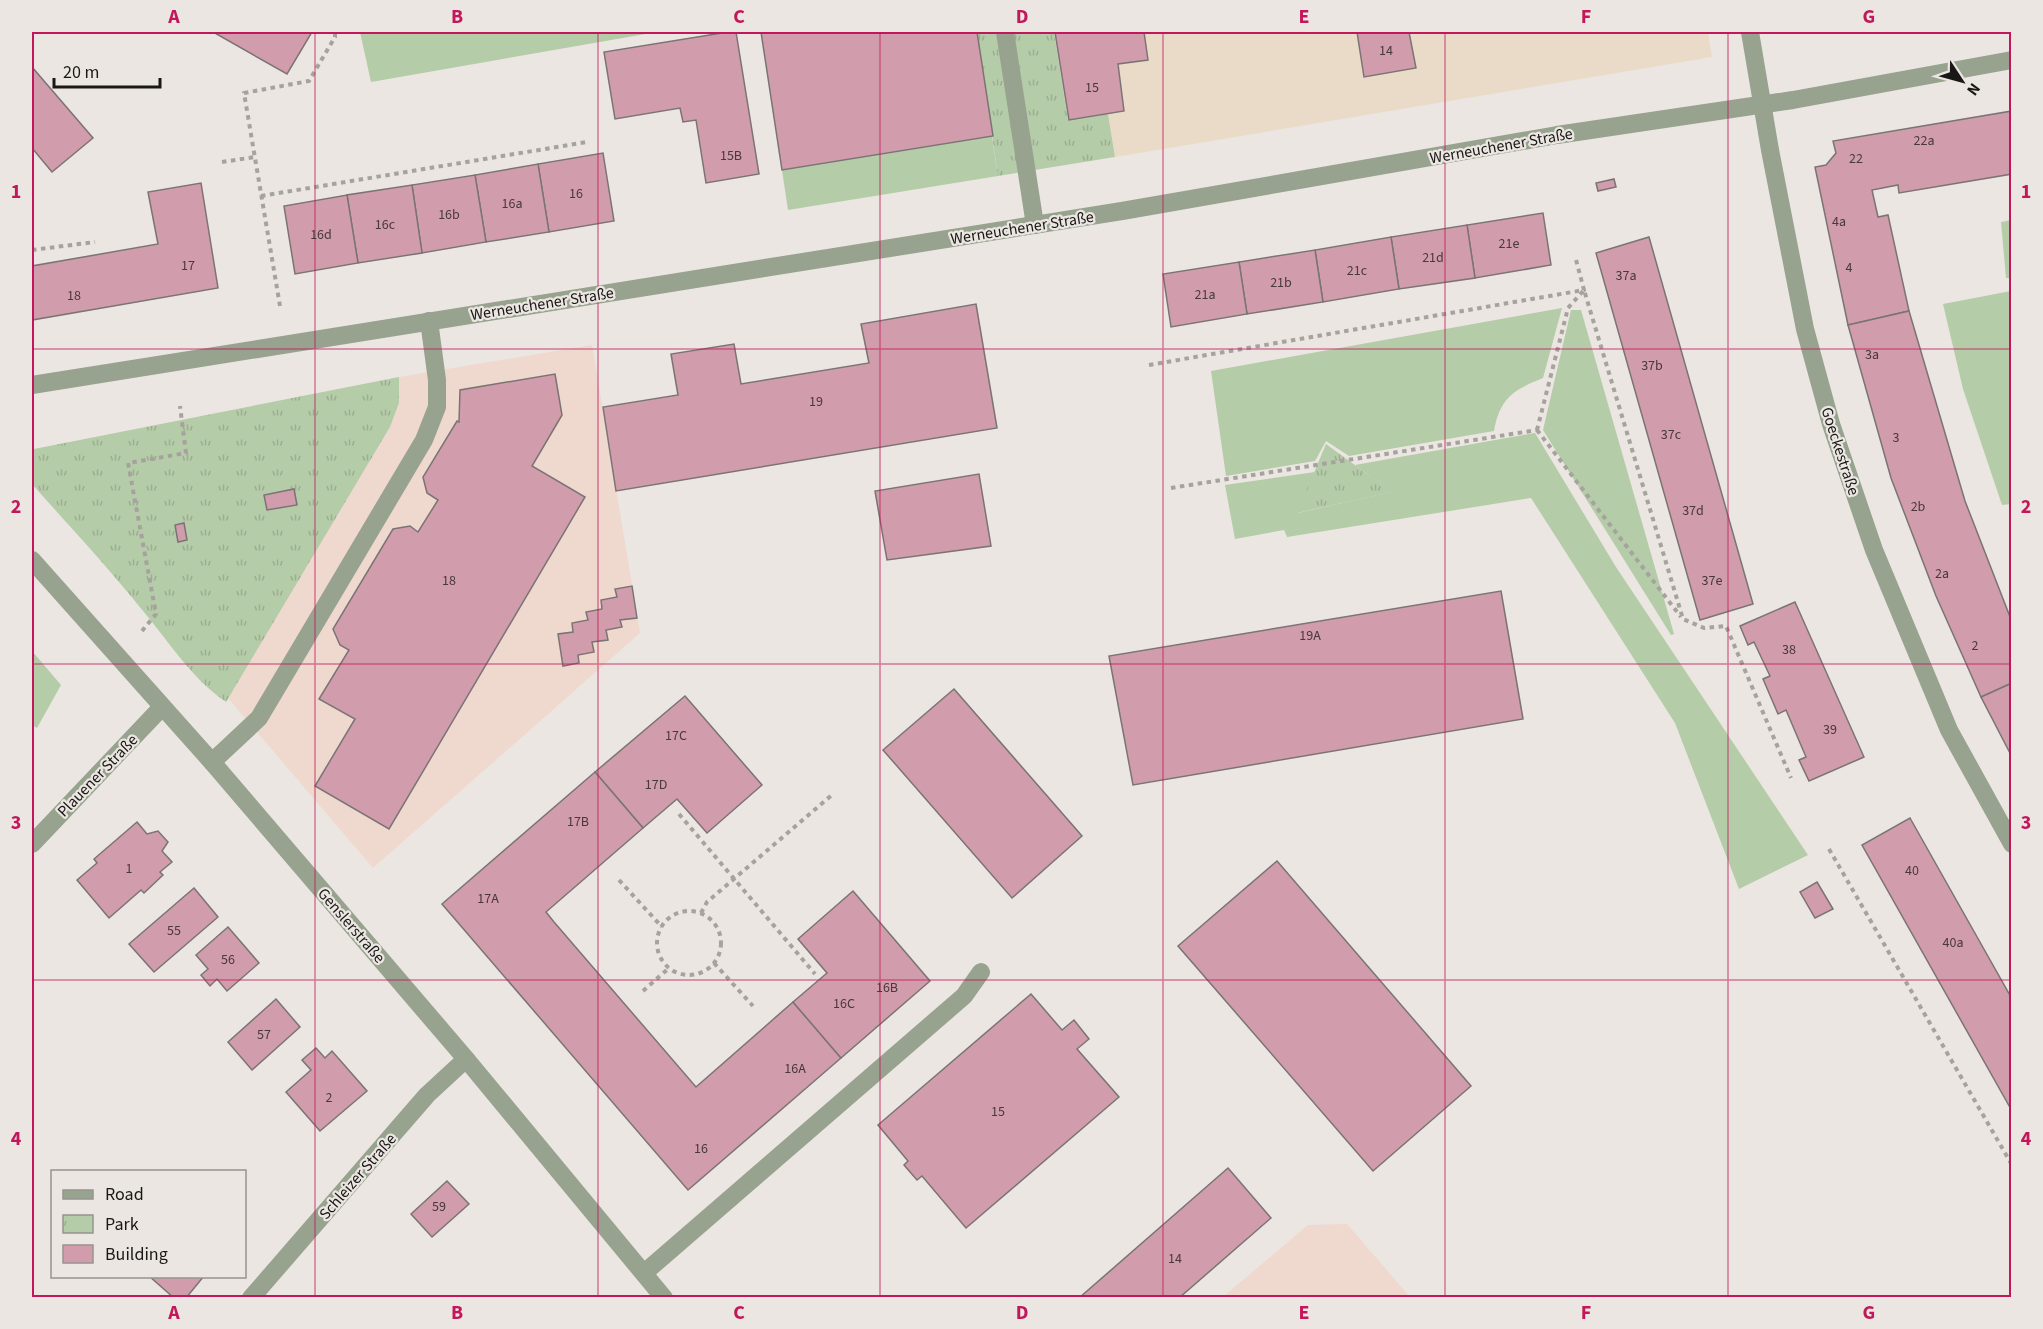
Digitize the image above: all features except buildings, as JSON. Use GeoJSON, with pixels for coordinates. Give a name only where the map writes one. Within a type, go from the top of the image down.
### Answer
{"type":"FeatureCollection","features":[{"type":"Feature","properties":{"kind":"street"},"geometry":{"type":"LineString","coordinates":[[1005,32],[1035,225]]}},
{"type":"Feature","properties":{"kind":"street","name":"Goeckestraße"},"geometry":{"type":"LineString","coordinates":[[1750,32],[1805,329],[1831,424],[1874,550],[1949,730],[2012,844]]}},
{"type":"Feature","properties":{"kind":"street","name":"Werneuchener Straße"},"geometry":{"type":"LineString","coordinates":[[32,385],[1035,225],[1557,135],[1762,105],[2012,60]]}},
{"type":"Feature","properties":{"kind":"street"},"geometry":{"type":"LineString","coordinates":[[212,762],[259,718],[424,440],[437,407],[437,380],[429,321]]}},
{"type":"Feature","properties":{"kind":"street","name":"Genslerstraße"},"geometry":{"type":"LineString","coordinates":[[32,560],[212,762],[466,1059],[664,1298]]}},
{"type":"Feature","properties":{"kind":"street","name":"Plauener Straße"},"geometry":{"type":"LineString","coordinates":[[32,844],[162,707]]}},
{"type":"Feature","properties":{"kind":"street"},"geometry":{"type":"LineString","coordinates":[[644,1273],[964,996],[981,972]]}},
{"type":"Feature","properties":{"kind":"street","name":"Schleizer Straße"},"geometry":{"type":"LineString","coordinates":[[251,1298],[427,1095],[466,1059]]}},
{"type":"Feature","properties":{"kind":"path"},"geometry":{"type":"LineString","coordinates":[[280,306],[244,93],[309,81],[335,37],[335,32]]}},
{"type":"Feature","properties":{"kind":"path"},"geometry":{"type":"LineString","coordinates":[[261,196],[587,142]]}},
{"type":"Feature","properties":{"kind":"path"},"geometry":{"type":"LineString","coordinates":[[222,162],[255,157]]}},
{"type":"Feature","properties":{"kind":"path"},"geometry":{"type":"LineString","coordinates":[[32,250],[95,242]]}},
{"type":"Feature","properties":{"kind":"path"},"geometry":{"type":"LineString","coordinates":[[1575,256],[1683,619]]}},
{"type":"Feature","properties":{"kind":"path"},"geometry":{"type":"LineString","coordinates":[[1149,365],[1584,290]]}},
{"type":"Feature","properties":{"kind":"path"},"geometry":{"type":"LineString","coordinates":[[1537,430],[1568,308],[1584,290]]}},
{"type":"Feature","properties":{"kind":"path"},"geometry":{"type":"LineString","coordinates":[[142,631],[156,614],[129,463],[186,453],[180,406]]}},
{"type":"Feature","properties":{"kind":"path"},"geometry":{"type":"LineString","coordinates":[[1171,488],[1537,430]]}},
{"type":"Feature","properties":{"kind":"path"},"geometry":{"type":"LineString","coordinates":[[1537,430],[1683,619],[1704,628],[1726,626],[1791,778]]}},
{"type":"Feature","properties":{"kind":"path"},"geometry":{"type":"LineString","coordinates":[[701,913],[707,902],[833,794]]}},
{"type":"Feature","properties":{"kind":"path"},"geometry":{"type":"LineString","coordinates":[[679,814],[815,974]]}},
{"type":"Feature","properties":{"kind":"path"},"geometry":{"type":"LineString","coordinates":[[1829,849],[2012,1165]]}},
{"type":"Feature","properties":{"kind":"path"},"geometry":{"type":"LineString","coordinates":[[619,880],[662,927]]}},
{"type":"Feature","properties":{"kind":"path"},"geometry":{"type":"LineString","coordinates":[[681,912],[701,913],[718,927],[721,938],[721,948],[714,963],[702,972],[692,975],[682,975],[669,968],[659,954],[657,944],[662,927],[671,916],[681,912]]}},
{"type":"Feature","properties":{"kind":"path"},"geometry":{"type":"LineString","coordinates":[[714,963],[753,1006]]}},
{"type":"Feature","properties":{"kind":"path"},"geometry":{"type":"LineString","coordinates":[[643,991],[669,968]]}},
{"type":"Feature","properties":{"kind":"shaded area"},"geometry":{"type":"Polygon","coordinates":[[[1054,32],[1708,32],[1712,57],[1115,157],[1108,114],[1068,120],[1054,32]]]}},
{"type":"Feature","properties":{"kind":"shaded area"},"geometry":{"type":"Polygon","coordinates":[[[592,345],[640,633],[373,868],[228,698],[390,427],[399,403],[399,377],[592,345]]]}},
{"type":"Feature","properties":{"kind":"shaded area"},"geometry":{"type":"Polygon","coordinates":[[[1347,1224],[1410,1297],[1223,1297],[1308,1225],[1347,1224]]]}},
{"type":"Feature","properties":{"kind":"green space"},"geometry":{"type":"Polygon","coordinates":[[[360,32],[657,32],[371,82],[360,32]]]}},
{"type":"Feature","properties":{"kind":"green space"},"geometry":{"type":"Polygon","coordinates":[[[761,32],[976,32],[998,176],[788,210],[761,32]]]}},
{"type":"Feature","properties":{"kind":"green space"},"geometry":{"type":"Polygon","coordinates":[[[977,32],[1054,32],[1068,120],[1108,114],[1115,157],[998,176],[977,32]]]}},
{"type":"Feature","properties":{"kind":"green space"},"geometry":{"type":"Polygon","coordinates":[[[2011,220],[2011,278],[2006,278],[2001,222],[2011,220]]]}},
{"type":"Feature","properties":{"kind":"green space"},"geometry":{"type":"Polygon","coordinates":[[[2011,291],[2012,504],[2002,505],[1963,389],[1943,304],[2011,291]]]}},
{"type":"Feature","properties":{"kind":"green space"},"geometry":{"type":"Polygon","coordinates":[[[1562,308],[1543,378],[1516,391],[1504,403],[1494,431],[1349,456],[1326,441],[1315,461],[1226,476],[1211,371],[1562,308]]]}},
{"type":"Feature","properties":{"kind":"green space"},"geometry":{"type":"Polygon","coordinates":[[[1571,310],[1581,310],[1674,634],[1671,635],[1543,430],[1571,310]]]}},
{"type":"Feature","properties":{"kind":"green space"},"geometry":{"type":"Polygon","coordinates":[[[399,377],[399,403],[390,427],[226,702],[213,693],[191,671],[116,578],[32,484],[34,449],[399,377]]]}},
{"type":"Feature","properties":{"kind":"green space"},"geometry":{"type":"Polygon","coordinates":[[[1535,433],[1616,567],[1808,855],[1739,889],[1675,723],[1531,498],[1287,537],[1284,530],[1235,539],[1225,485],[1315,472],[1298,513],[1391,492],[1355,465],[1535,433]]]}},
{"type":"Feature","properties":{"kind":"green space"},"geometry":{"type":"Polygon","coordinates":[[[1326,444],[1392,492],[1297,513],[1326,444]]]}},
{"type":"Feature","properties":{"kind":"green space"},"geometry":{"type":"Polygon","coordinates":[[[32,651],[61,685],[37,728],[32,725],[32,651]]]}}]}
